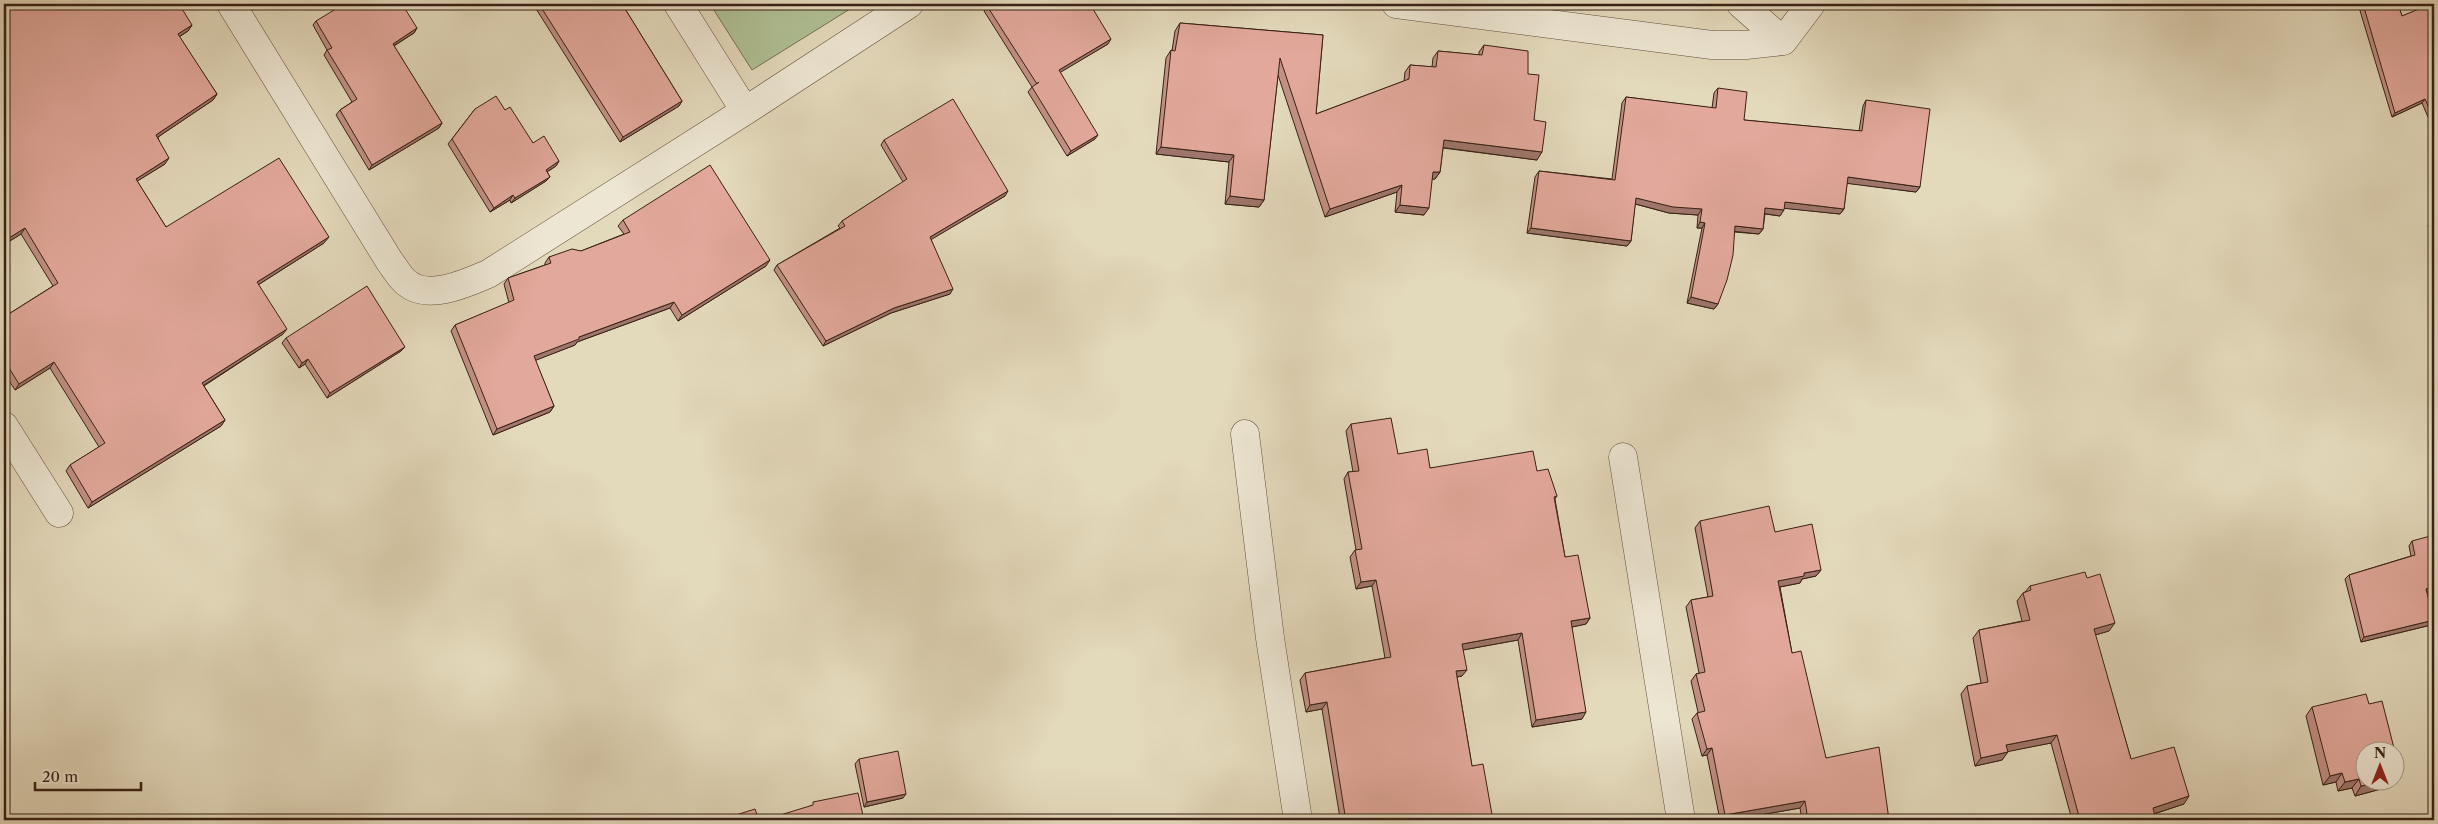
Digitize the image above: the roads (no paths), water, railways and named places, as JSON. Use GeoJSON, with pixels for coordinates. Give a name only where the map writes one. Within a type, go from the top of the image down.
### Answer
{"type":"FeatureCollection","features":[{"type":"Feature","properties":{"kind":"street"},"geometry":{"type":"LineString","coordinates":[[231,4],[390,262],[407,284],[431,291],[458,287],[488,274],[746,111],[909,4]]}},
{"type":"Feature","properties":{"kind":"street"},"geometry":{"type":"LineString","coordinates":[[678,4],[746,111]]}},
{"type":"Feature","properties":{"kind":"street"},"geometry":{"type":"LineString","coordinates":[[1396,4],[1712,45],[1746,45],[1783,41],[1811,4]]}},
{"type":"Feature","properties":{"kind":"street"},"geometry":{"type":"LineString","coordinates":[[1741,4],[1783,41]]}},
{"type":"Feature","properties":{"kind":"street"},"geometry":{"type":"LineString","coordinates":[[4,426],[59,513]]}},
{"type":"Feature","properties":{"kind":"street"},"geometry":{"type":"LineString","coordinates":[[1244,434],[1270,638],[1298,820]]}},
{"type":"Feature","properties":{"kind":"street"},"geometry":{"type":"LineString","coordinates":[[1623,457],[1681,820]]}}]}
